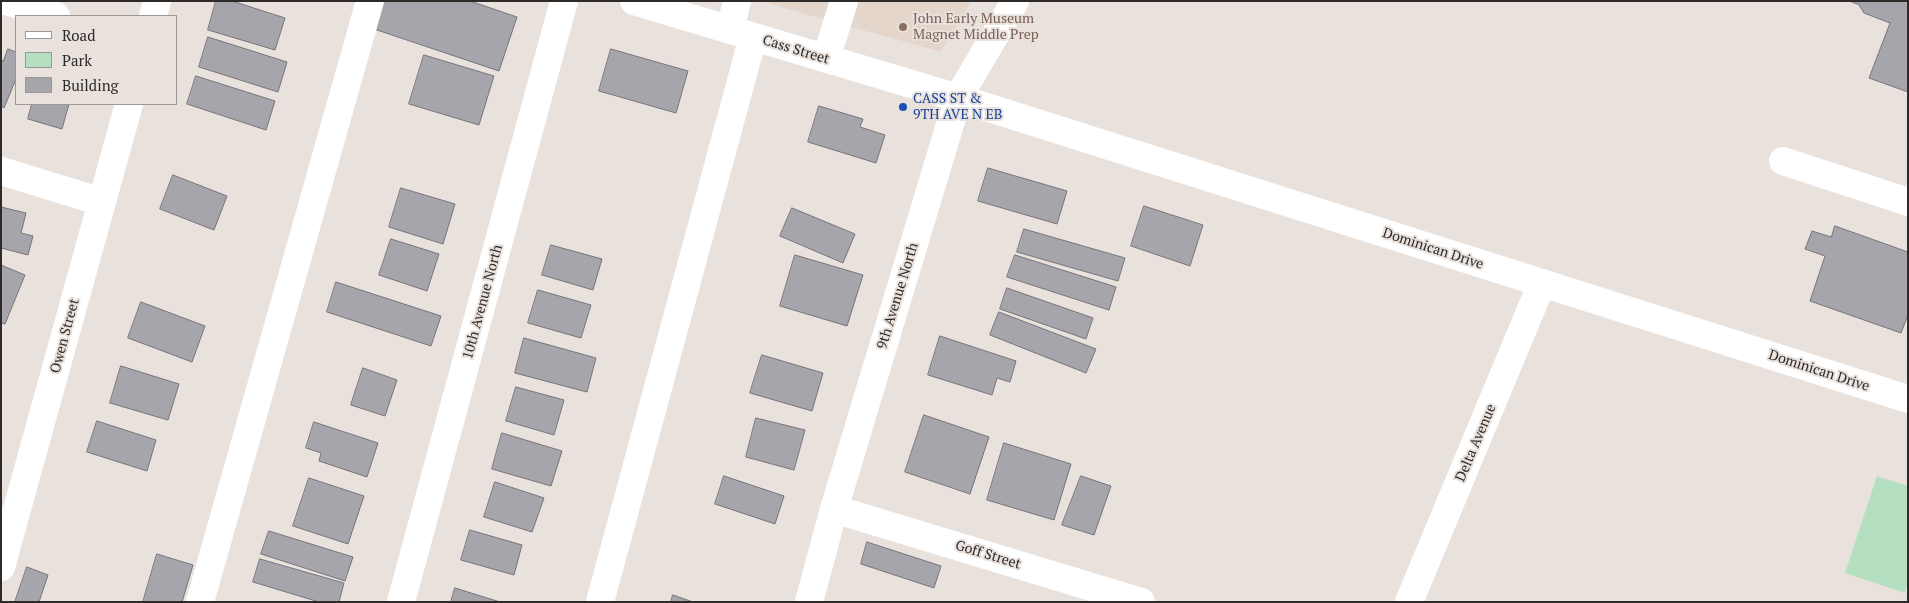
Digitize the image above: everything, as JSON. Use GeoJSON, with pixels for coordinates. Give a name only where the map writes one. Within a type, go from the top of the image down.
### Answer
{"type":"FeatureCollection","features":[{"type":"Feature","properties":{"kind":"street"},"geometry":{"type":"LineString","coordinates":[[6,1],[53,15]]}},
{"type":"Feature","properties":{"kind":"street"},"geometry":{"type":"LineString","coordinates":[[153,15],[157,1]]}},
{"type":"Feature","properties":{"kind":"street"},"geometry":{"type":"LineString","coordinates":[[200,602],[370,1]]}},
{"type":"Feature","properties":{"kind":"street","name":"10th Avenue North"},"geometry":{"type":"LineString","coordinates":[[401,602],[564,1]]}},
{"type":"Feature","properties":{"kind":"street","name":"Cass Street"},"geometry":{"type":"LineString","coordinates":[[634,1],[668,6],[741,33],[958,98]]}},
{"type":"Feature","properties":{"kind":"street"},"geometry":{"type":"LineString","coordinates":[[600,602],[741,33],[737,1]]}},
{"type":"Feature","properties":{"kind":"street"},"geometry":{"type":"LineString","coordinates":[[826,59],[844,1]]}},
{"type":"Feature","properties":{"kind":"street","name":"9th Avenue North"},"geometry":{"type":"LineString","coordinates":[[809,602],[834,509],[958,98],[1015,1]]}},
{"type":"Feature","properties":{"kind":"street","name":"Dominican Drive"},"geometry":{"type":"LineString","coordinates":[[958,98],[1908,399]]}},
{"type":"Feature","properties":{"kind":"street","name":"Owen Street"},"geometry":{"type":"LineString","coordinates":[[1,567],[10,500],[102,202],[129,105]]}},
{"type":"Feature","properties":{"kind":"street"},"geometry":{"type":"LineString","coordinates":[[1783,161],[1908,202]]}},
{"type":"Feature","properties":{"kind":"street"},"geometry":{"type":"LineString","coordinates":[[1,171],[102,202]]}},
{"type":"Feature","properties":{"kind":"street","name":"Delta Avenue"},"geometry":{"type":"LineString","coordinates":[[1409,602],[1542,284]]}},
{"type":"Feature","properties":{"kind":"street","name":"Goff Street"},"geometry":{"type":"LineString","coordinates":[[834,509],[1084,593],[1141,602]]}},
{"type":"Feature","properties":{"kind":"shaded area","name":"John Early Museum Magnet Middle Prep"},"geometry":{"type":"Polygon","coordinates":[[[760,1],[971,1],[941,52],[760,1]]]}},
{"type":"Feature","properties":{"kind":"green space"},"geometry":{"type":"Polygon","coordinates":[[[1877,476],[1908,486],[1908,583],[1905,593],[1845,573],[1877,476]]]}},
{"type":"Feature","properties":{"kind":"building"},"geometry":{"type":"Polygon","coordinates":[[[216,1],[232,1],[285,18],[275,50],[208,30],[216,1]]]}},
{"type":"Feature","properties":{"kind":"building"},"geometry":{"type":"Polygon","coordinates":[[[380,1],[470,1],[517,17],[499,71],[371,28],[380,1]]]}},
{"type":"Feature","properties":{"kind":"building"},"geometry":{"type":"Polygon","coordinates":[[[1850,1],[1908,1],[1908,92],[1869,78],[1890,23],[1864,13],[1859,5],[1850,1]]]}},
{"type":"Feature","properties":{"kind":"building"},"geometry":{"type":"Polygon","coordinates":[[[208,37],[287,62],[278,92],[199,67],[208,37]]]}},
{"type":"Feature","properties":{"kind":"building"},"geometry":{"type":"Polygon","coordinates":[[[8,49],[15,52],[15,81],[4,108],[1,106],[1,60],[3,61],[8,49]]]}},
{"type":"Feature","properties":{"kind":"building"},"geometry":{"type":"Polygon","coordinates":[[[611,49],[688,71],[676,113],[599,91],[611,49]]]}},
{"type":"Feature","properties":{"kind":"building"},"geometry":{"type":"Polygon","coordinates":[[[424,55],[494,76],[479,125],[409,104],[424,55]]]}},
{"type":"Feature","properties":{"kind":"building"},"geometry":{"type":"Polygon","coordinates":[[[196,76],[275,101],[266,130],[187,104],[196,76]]]}},
{"type":"Feature","properties":{"kind":"building"},"geometry":{"type":"Polygon","coordinates":[[[32,105],[69,105],[62,129],[28,119],[32,105]]]}},
{"type":"Feature","properties":{"kind":"building"},"geometry":{"type":"Polygon","coordinates":[[[819,106],[863,119],[860,127],[885,135],[876,163],[808,142],[819,106]]]}},
{"type":"Feature","properties":{"kind":"building"},"geometry":{"type":"Polygon","coordinates":[[[988,168],[1067,191],[1057,224],[978,201],[988,168]]]}},
{"type":"Feature","properties":{"kind":"building"},"geometry":{"type":"Polygon","coordinates":[[[173,175],[227,196],[214,230],[160,209],[173,175]]]}},
{"type":"Feature","properties":{"kind":"building"},"geometry":{"type":"Polygon","coordinates":[[[401,188],[455,204],[443,244],[389,227],[401,188]]]}},
{"type":"Feature","properties":{"kind":"building"},"geometry":{"type":"Polygon","coordinates":[[[1144,206],[1203,225],[1190,266],[1131,246],[1144,206]]]}},
{"type":"Feature","properties":{"kind":"building"},"geometry":{"type":"Polygon","coordinates":[[[1,207],[26,213],[21,233],[33,236],[28,255],[1,248],[1,207]]]}},
{"type":"Feature","properties":{"kind":"building"},"geometry":{"type":"Polygon","coordinates":[[[792,208],[855,234],[843,263],[780,236],[792,208]]]}},
{"type":"Feature","properties":{"kind":"building"},"geometry":{"type":"Polygon","coordinates":[[[1835,226],[1908,252],[1908,315],[1901,333],[1810,301],[1825,256],[1805,249],[1812,231],[1831,237],[1835,226]]]}},
{"type":"Feature","properties":{"kind":"building"},"geometry":{"type":"Polygon","coordinates":[[[1024,229],[1125,258],[1118,281],[1017,252],[1024,229]]]}},
{"type":"Feature","properties":{"kind":"building"},"geometry":{"type":"Polygon","coordinates":[[[391,239],[439,254],[427,291],[379,275],[391,239]]]}},
{"type":"Feature","properties":{"kind":"building"},"geometry":{"type":"Polygon","coordinates":[[[551,245],[602,259],[593,290],[542,275],[551,245]]]}},
{"type":"Feature","properties":{"kind":"building"},"geometry":{"type":"Polygon","coordinates":[[[795,255],[863,275],[847,326],[780,306],[795,255]]]}},
{"type":"Feature","properties":{"kind":"building"},"geometry":{"type":"Polygon","coordinates":[[[1015,255],[1116,287],[1109,310],[1007,277],[1015,255]]]}},
{"type":"Feature","properties":{"kind":"building"},"geometry":{"type":"Polygon","coordinates":[[[1,265],[25,275],[5,324],[1,323],[1,265]]]}},
{"type":"Feature","properties":{"kind":"building"},"geometry":{"type":"Polygon","coordinates":[[[336,282],[441,316],[431,346],[327,312],[336,282]]]}},
{"type":"Feature","properties":{"kind":"building"},"geometry":{"type":"Polygon","coordinates":[[[1007,288],[1093,318],[1086,339],[1000,309],[1007,288]]]}},
{"type":"Feature","properties":{"kind":"building"},"geometry":{"type":"Polygon","coordinates":[[[538,290],[591,305],[581,338],[528,323],[538,290]]]}},
{"type":"Feature","properties":{"kind":"building"},"geometry":{"type":"Polygon","coordinates":[[[141,302],[205,326],[192,362],[128,338],[141,302]]]}},
{"type":"Feature","properties":{"kind":"building"},"geometry":{"type":"Polygon","coordinates":[[[999,312],[1096,349],[1086,373],[990,335],[999,312]]]}},
{"type":"Feature","properties":{"kind":"building"},"geometry":{"type":"Polygon","coordinates":[[[940,336],[1016,361],[1010,382],[997,378],[992,395],[928,375],[940,336]]]}},
{"type":"Feature","properties":{"kind":"building"},"geometry":{"type":"Polygon","coordinates":[[[524,338],[596,358],[587,392],[515,373],[524,338]]]}},
{"type":"Feature","properties":{"kind":"building"},"geometry":{"type":"Polygon","coordinates":[[[762,355],[823,373],[812,411],[750,393],[762,355]]]}},
{"type":"Feature","properties":{"kind":"building"},"geometry":{"type":"Polygon","coordinates":[[[121,366],[179,384],[168,420],[110,403],[121,366]]]}},
{"type":"Feature","properties":{"kind":"building"},"geometry":{"type":"Polygon","coordinates":[[[363,368],[397,380],[385,416],[351,405],[363,368]]]}},
{"type":"Feature","properties":{"kind":"building"},"geometry":{"type":"Polygon","coordinates":[[[516,387],[564,400],[554,435],[506,421],[516,387]]]}},
{"type":"Feature","properties":{"kind":"building"},"geometry":{"type":"Polygon","coordinates":[[[924,415],[989,437],[970,494],[905,472],[924,415]]]}},
{"type":"Feature","properties":{"kind":"building"},"geometry":{"type":"Polygon","coordinates":[[[756,418],[805,430],[794,470],[746,457],[756,418]]]}},
{"type":"Feature","properties":{"kind":"building"},"geometry":{"type":"Polygon","coordinates":[[[97,421],[156,440],[147,471],[87,452],[97,421]]]}},
{"type":"Feature","properties":{"kind":"building"},"geometry":{"type":"Polygon","coordinates":[[[314,422],[378,443],[367,477],[319,461],[321,453],[306,448],[314,422]]]}},
{"type":"Feature","properties":{"kind":"building"},"geometry":{"type":"Polygon","coordinates":[[[502,433],[562,451],[551,486],[492,469],[502,433]]]}},
{"type":"Feature","properties":{"kind":"building"},"geometry":{"type":"Polygon","coordinates":[[[1004,443],[1071,464],[1054,520],[987,500],[1004,443]]]}},
{"type":"Feature","properties":{"kind":"building"},"geometry":{"type":"Polygon","coordinates":[[[724,476],[784,496],[775,524],[715,504],[724,476]]]}},
{"type":"Feature","properties":{"kind":"building"},"geometry":{"type":"Polygon","coordinates":[[[1081,476],[1111,486],[1094,535],[1062,525],[1081,476]]]}},
{"type":"Feature","properties":{"kind":"building"},"geometry":{"type":"Polygon","coordinates":[[[309,478],[364,496],[348,544],[293,526],[309,478]]]}},
{"type":"Feature","properties":{"kind":"building"},"geometry":{"type":"Polygon","coordinates":[[[495,482],[544,498],[532,532],[484,517],[495,482]]]}},
{"type":"Feature","properties":{"kind":"building"},"geometry":{"type":"Polygon","coordinates":[[[470,530],[522,545],[514,575],[461,560],[470,530]]]}},
{"type":"Feature","properties":{"kind":"building"},"geometry":{"type":"Polygon","coordinates":[[[269,531],[353,557],[345,581],[261,554],[269,531]]]}},
{"type":"Feature","properties":{"kind":"building"},"geometry":{"type":"Polygon","coordinates":[[[867,542],[941,566],[934,588],[861,564],[867,542]]]}},
{"type":"Feature","properties":{"kind":"building"},"geometry":{"type":"Polygon","coordinates":[[[157,554],[193,565],[182,602],[143,602],[157,554]]]}},
{"type":"Feature","properties":{"kind":"building"},"geometry":{"type":"Polygon","coordinates":[[[260,559],[344,583],[339,602],[319,602],[253,582],[260,559]]]}},
{"type":"Feature","properties":{"kind":"building"},"geometry":{"type":"Polygon","coordinates":[[[27,567],[48,575],[39,602],[15,602],[27,567]]]}},
{"type":"Feature","properties":{"kind":"building"},"geometry":{"type":"Polygon","coordinates":[[[455,588],[500,602],[451,602],[455,588]]]}},
{"type":"Feature","properties":{"kind":"building"},"geometry":{"type":"Polygon","coordinates":[[[673,595],[693,602],[671,602],[673,595]]]}},
{"type":"Feature","properties":{"kind":"place","name":"John Early Museum Magnet Middle Prep"},"geometry":{"type":"Point","coordinates":[903,27]}},
{"type":"Feature","properties":{"kind":"place","name":"CASS ST & 9TH AVE N EB"},"geometry":{"type":"Point","coordinates":[903,107]}}]}
